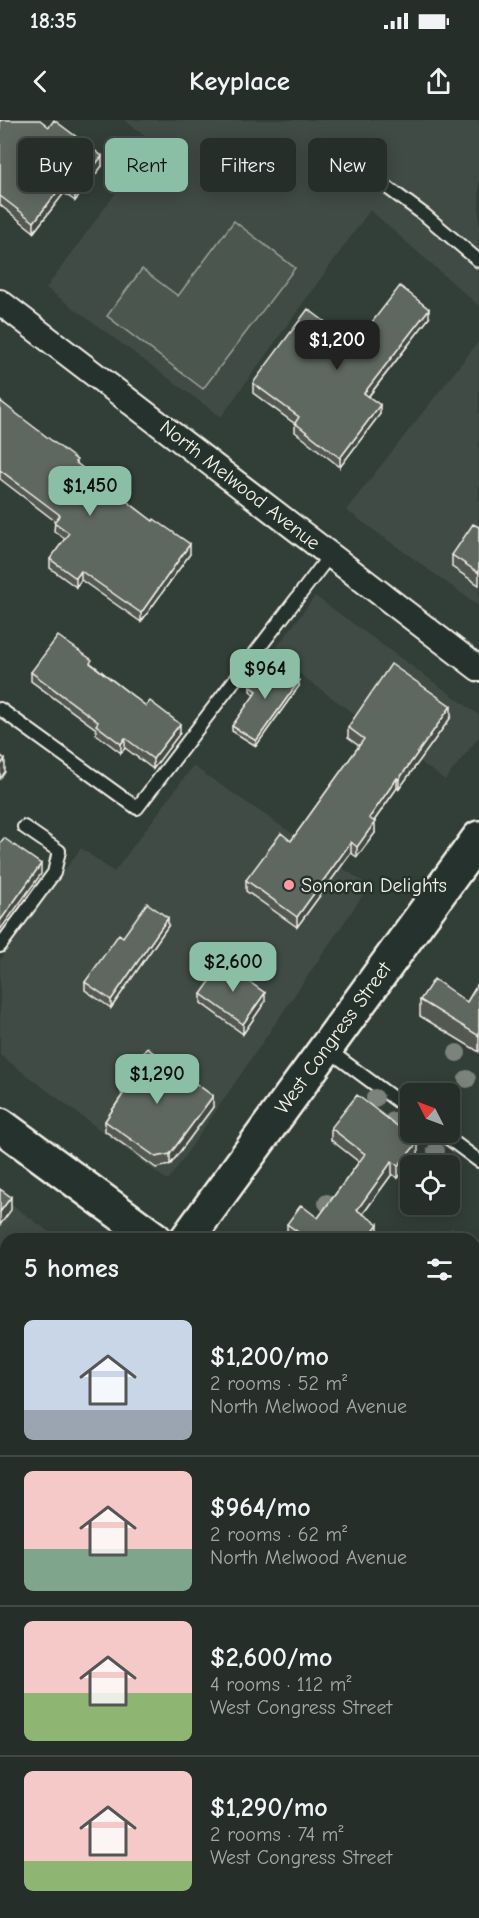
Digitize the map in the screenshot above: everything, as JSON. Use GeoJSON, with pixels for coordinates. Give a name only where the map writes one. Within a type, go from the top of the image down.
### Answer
{"type":"FeatureCollection","features":[{"type":"Feature","properties":{"kind":"main road","name":"West Congress Street"},"geometry":{"type":"LineString","coordinates":[[191,1233],[479,838]]}},
{"type":"Feature","properties":{"kind":"main road"},"geometry":{"type":"LineString","coordinates":[[0,1125],[147,1233]]}},
{"type":"Feature","properties":{"kind":"street","name":"North Melwood Avenue"},"geometry":{"type":"LineString","coordinates":[[0,303],[479,669]]}},
{"type":"Feature","properties":{"kind":"lane"},"geometry":{"type":"LineString","coordinates":[[387,187],[426,216],[479,261]]}},
{"type":"Feature","properties":{"kind":"lane"},"geometry":{"type":"LineString","coordinates":[[0,709],[137,808],[330,555]]}},
{"type":"Feature","properties":{"kind":"lane"},"geometry":{"type":"LineString","coordinates":[[0,946],[54,873],[59,851],[24,826]]}},
{"type":"Feature","properties":{"kind":"lane"},"geometry":{"type":"LineString","coordinates":[[326,1048],[400,1103]]}},
{"type":"Feature","properties":{"kind":"lane"},"geometry":{"type":"LineString","coordinates":[[455,1143],[479,1161]]}},
{"type":"Feature","properties":{"kind":"shaded area"},"geometry":{"type":"Polygon","coordinates":[[[124,120],[479,120],[479,306],[370,210],[221,417],[46,288],[116,192],[188,192],[188,138],[148,138],[124,120]]]}},
{"type":"Feature","properties":{"kind":"shaded area"},"geometry":{"type":"Polygon","coordinates":[[[234,221],[295,268],[203,389],[107,316],[142,269],[178,296],[234,221]]]}},
{"type":"Feature","properties":{"kind":"shaded area"},"geometry":{"type":"Polygon","coordinates":[[[479,341],[479,606],[346,510],[479,341]]]}},
{"type":"Feature","properties":{"kind":"shaded area"},"geometry":{"type":"Polygon","coordinates":[[[315,596],[479,715],[479,737],[445,780],[272,654],[315,596]]]}},
{"type":"Feature","properties":{"kind":"shaded area"},"geometry":{"type":"Polygon","coordinates":[[[193,766],[369,886],[168,1181],[0,1055],[0,960],[81,848],[114,872],[193,766]]]}},
{"type":"Feature","properties":{"kind":"shaded area"},"geometry":{"type":"Polygon","coordinates":[[[0,1196],[51,1233],[0,1233],[0,1196]]]}},
{"type":"Feature","properties":{"kind":"building"},"geometry":{"type":"Polygon","coordinates":[[[0,120],[40,120],[49,127],[54,120],[78,138],[18,138],[18,192],[57,192],[34,222],[0,196],[0,120]]]}},
{"type":"Feature","properties":{"kind":"building"},"geometry":{"type":"Polygon","coordinates":[[[93,149],[102,156],[93,168],[93,149]]]}},
{"type":"Feature","properties":{"kind":"building"},"geometry":{"type":"Polygon","coordinates":[[[400,286],[429,309],[364,393],[380,405],[340,458],[295,423],[299,417],[253,383],[308,309],[355,344],[400,286]]]}},
{"type":"Feature","properties":{"kind":"building"},"geometry":{"type":"Polygon","coordinates":[[[0,401],[153,521],[154,519],[190,544],[141,613],[81,571],[76,578],[50,559],[69,533],[54,522],[60,515],[0,470],[0,401]]]}},
{"type":"Feature","properties":{"kind":"building"},"geometry":{"type":"Polygon","coordinates":[[[473,524],[479,527],[479,573],[452,555],[473,524]]]}},
{"type":"Feature","properties":{"kind":"building"},"geometry":{"type":"Polygon","coordinates":[[[58,636],[92,660],[90,663],[146,706],[150,701],[180,724],[153,759],[125,738],[121,744],[96,725],[98,722],[31,672],[58,636]]]}},
{"type":"Feature","properties":{"kind":"building"},"geometry":{"type":"Polygon","coordinates":[[[267,660],[299,681],[256,741],[232,726],[257,691],[250,686],[267,660]]]}},
{"type":"Feature","properties":{"kind":"building"},"geometry":{"type":"Polygon","coordinates":[[[391,664],[451,706],[369,818],[375,822],[357,847],[351,842],[297,917],[246,880],[281,833],[291,841],[364,739],[348,727],[391,664]]]}},
{"type":"Feature","properties":{"kind":"building"},"geometry":{"type":"Polygon","coordinates":[[[0,755],[5,759],[0,766],[0,755]]]}},
{"type":"Feature","properties":{"kind":"building"},"geometry":{"type":"Polygon","coordinates":[[[4,838],[41,864],[0,921],[0,843],[4,838]]]}},
{"type":"Feature","properties":{"kind":"building"},"geometry":{"type":"Polygon","coordinates":[[[147,903],[168,918],[111,1000],[85,982],[119,934],[123,937],[147,903]]]}},
{"type":"Feature","properties":{"kind":"building"},"geometry":{"type":"Polygon","coordinates":[[[223,963],[265,993],[243,1024],[201,994],[223,963]]]}},
{"type":"Feature","properties":{"kind":"building"},"geometry":{"type":"Polygon","coordinates":[[[434,979],[467,1002],[479,982],[479,1036],[420,1000],[434,979]]]}},
{"type":"Feature","properties":{"kind":"building"},"geometry":{"type":"Polygon","coordinates":[[[147,1048],[213,1096],[170,1154],[156,1157],[105,1121],[128,1087],[121,1082],[147,1048]]]}},
{"type":"Feature","properties":{"kind":"building"},"geometry":{"type":"Polygon","coordinates":[[[357,1095],[400,1128],[400,1143],[417,1143],[407,1155],[400,1155],[398,1166],[392,1161],[357,1210],[378,1224],[371,1233],[300,1233],[287,1224],[301,1205],[318,1218],[365,1154],[331,1128],[357,1095]]]}},
{"type":"Feature","properties":{"kind":"building"},"geometry":{"type":"Polygon","coordinates":[[[0,1189],[11,1197],[0,1212],[0,1189]]]}},
{"type":"Feature","properties":{"kind":"place","name":"Sonoran Delights"},"geometry":{"type":"Point","coordinates":[289,885]}}]}
